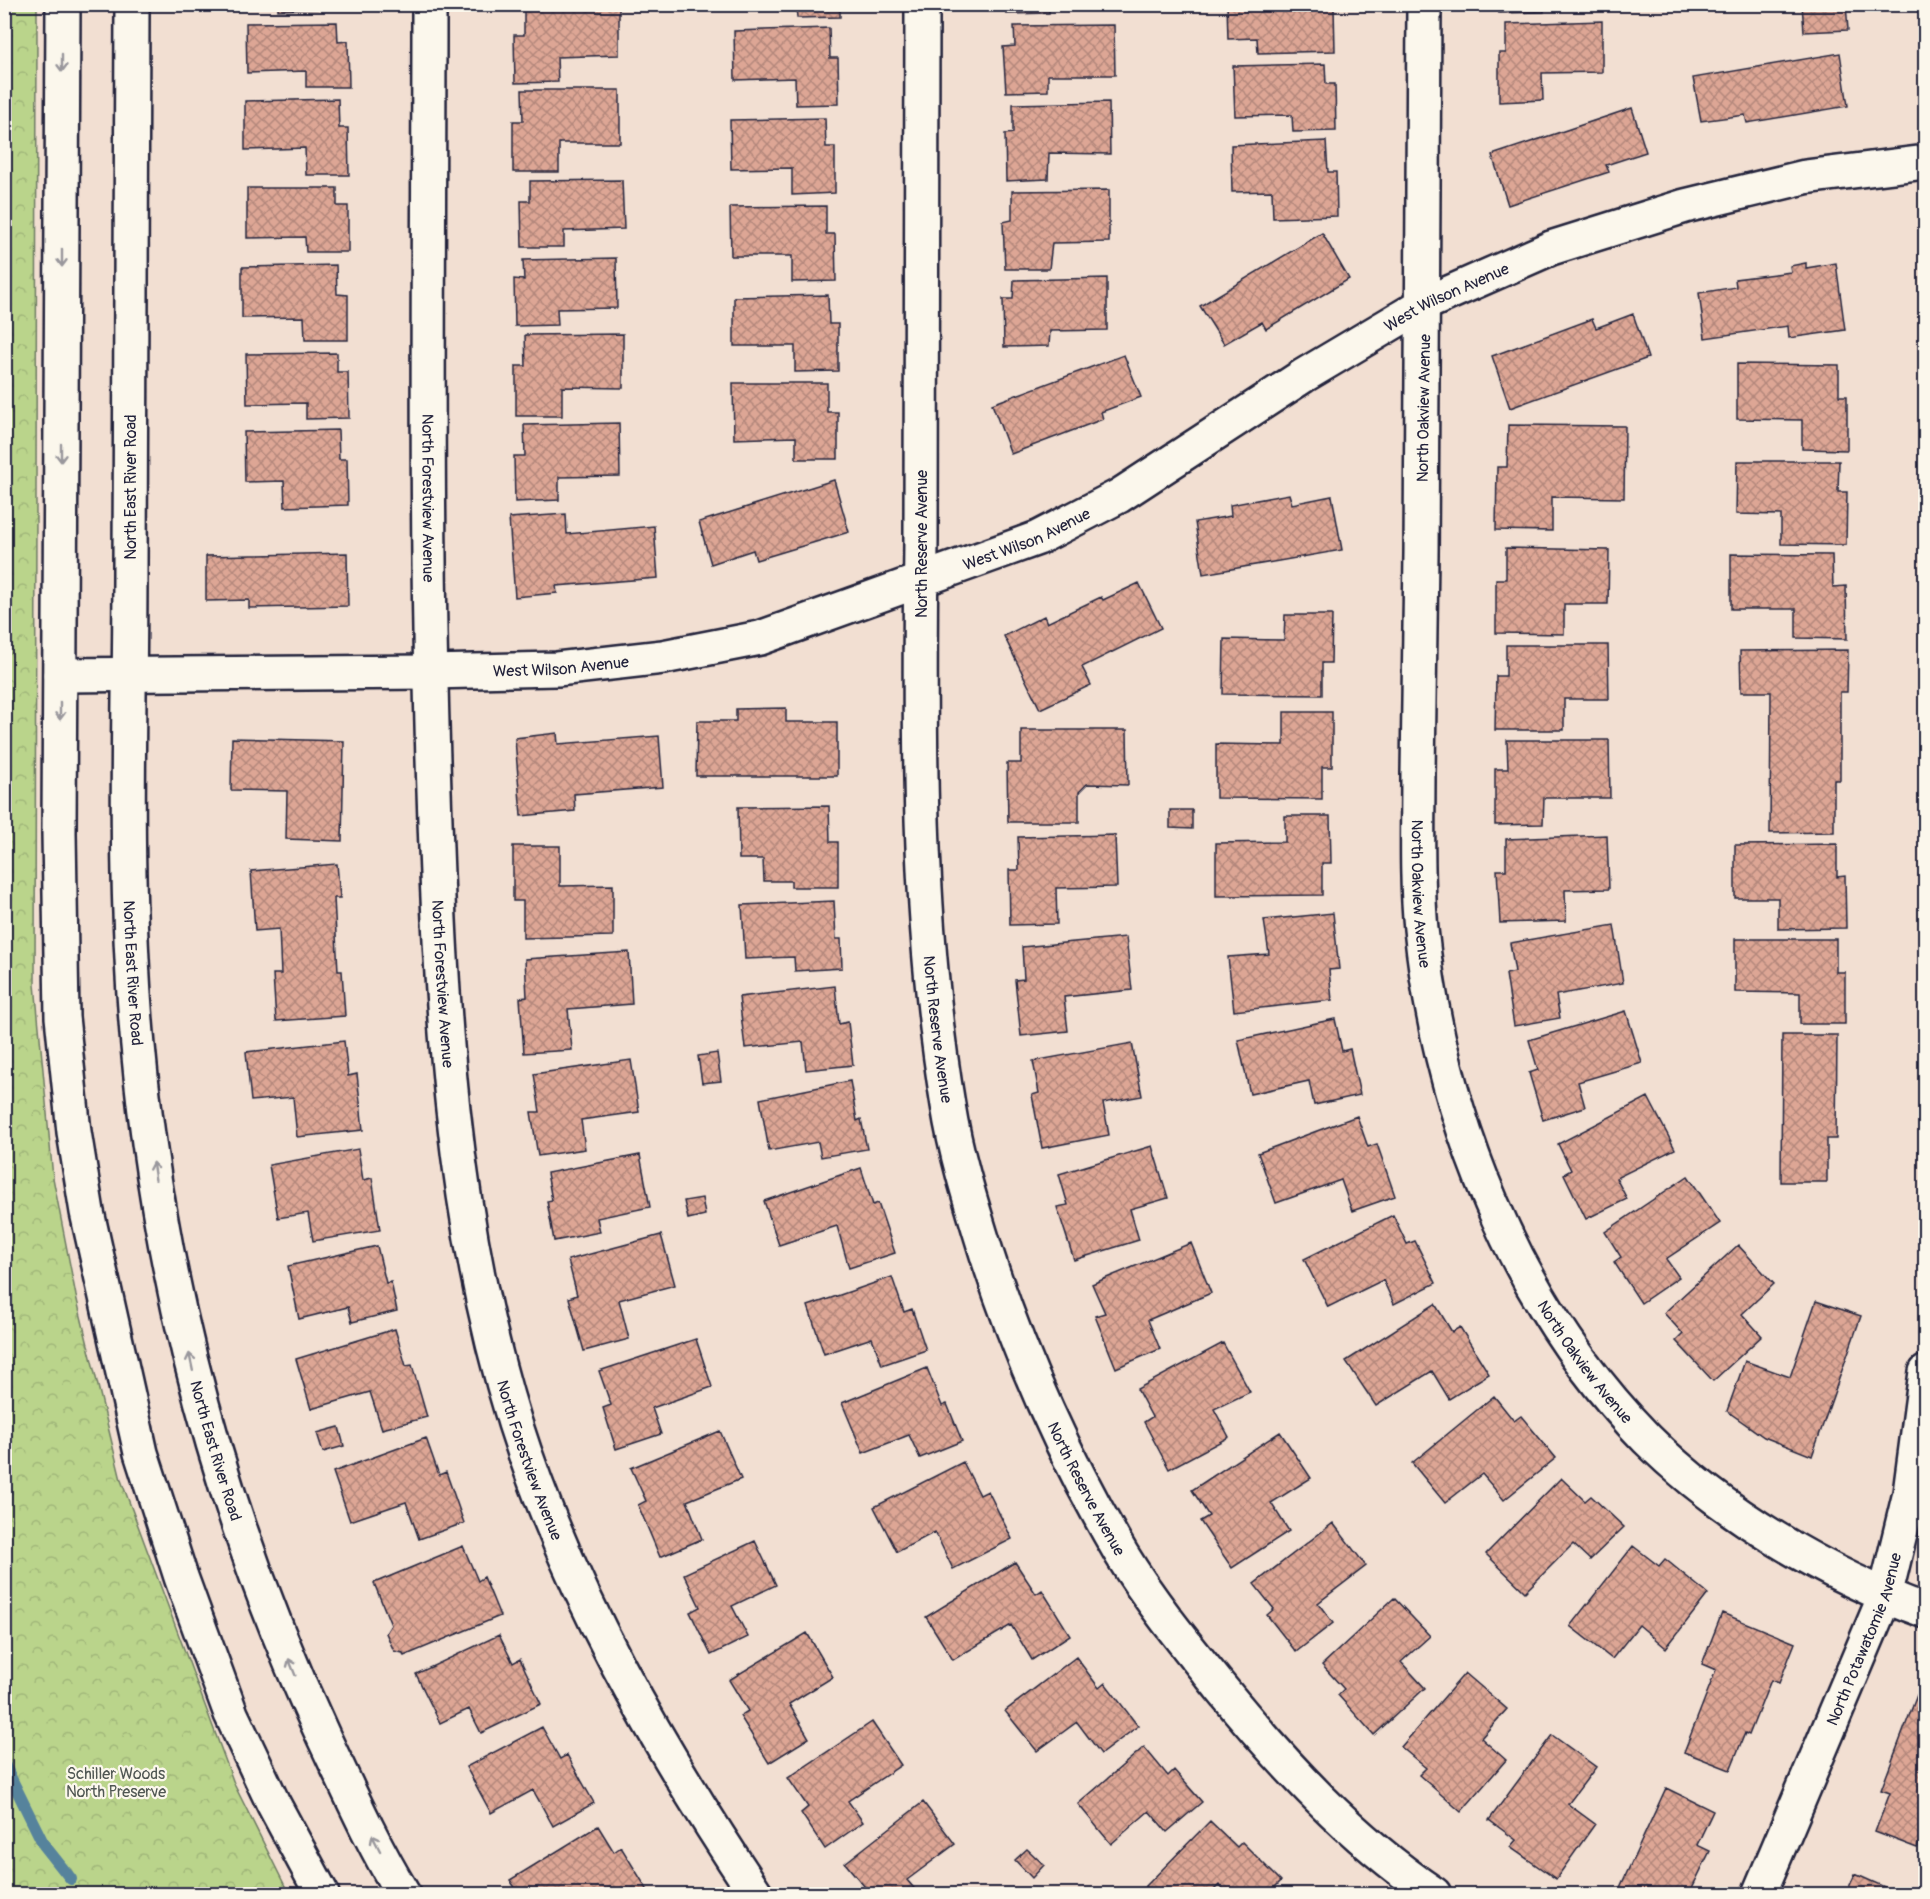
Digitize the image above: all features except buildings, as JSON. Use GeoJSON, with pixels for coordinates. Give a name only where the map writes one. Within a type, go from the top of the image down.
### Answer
{"type":"FeatureCollection","features":[{"type":"Feature","properties":{"kind":"street"},"geometry":{"type":"LineString","coordinates":[[63,4],[60,675],[62,1017],[74,1132],[87,1212],[141,1452],[182,1577],[231,1714],[273,1803],[322,1894]]}},
{"type":"Feature","properties":{"kind":"street","name":"North East River Road"},"geometry":{"type":"LineString","coordinates":[[132,4],[130,674],[132,959],[143,1086],[172,1276],[196,1384],[225,1488],[264,1600],[300,1686],[343,1779],[403,1894]]}},
{"type":"Feature","properties":{"kind":"street","name":"North Forestview Avenue"},"geometry":{"type":"LineString","coordinates":[[429,4],[430,672],[445,1038],[466,1219],[490,1332],[516,1425],[564,1553],[620,1672],[689,1795],[756,1894]]}},
{"type":"Feature","properties":{"kind":"street","name":"North Reserve Avenue"},"geometry":{"type":"LineString","coordinates":[[922,4],[920,581],[923,837],[933,998],[949,1110],[976,1218],[1004,1308],[1070,1461],[1125,1559],[1195,1657],[1264,1741],[1348,1827],[1434,1894]]}},
{"type":"Feature","properties":{"kind":"street","name":"North Oakview Avenue"},"geometry":{"type":"LineString","coordinates":[[1424,4],[1424,304],[1418,828],[1421,927],[1437,1033],[1463,1130],[1500,1223],[1546,1309],[1596,1381],[1649,1440],[1720,1501],[1788,1544],[1885,1596],[1926,1611]]}},
{"type":"Feature","properties":{"kind":"street","name":"West Wilson Avenue"},"geometry":{"type":"LineString","coordinates":[[60,675],[557,669],[663,657],[760,638],[1038,538],[1119,496],[1303,376],[1424,304],[1551,248],[1685,206],[1804,177],[1926,162]]}},
{"type":"Feature","properties":{"kind":"street","name":"North Potawatomie Avenue"},"geometry":{"type":"LineString","coordinates":[[1759,1894],[1885,1596],[1910,1493],[1926,1372]]}},
{"type":"Feature","properties":{"kind":"green space","name":"Schiller Woods North Preserve"},"geometry":{"type":"Polygon","coordinates":[[[4,5],[37,5],[35,984],[53,1178],[76,1296],[121,1480],[235,1786],[289,1894],[5,1894],[4,5]]]}},
{"type":"Feature","properties":{"kind":"waterway"},"geometry":{"type":"LineString","coordinates":[[4,1764],[44,1845],[71,1879]]}}]}
